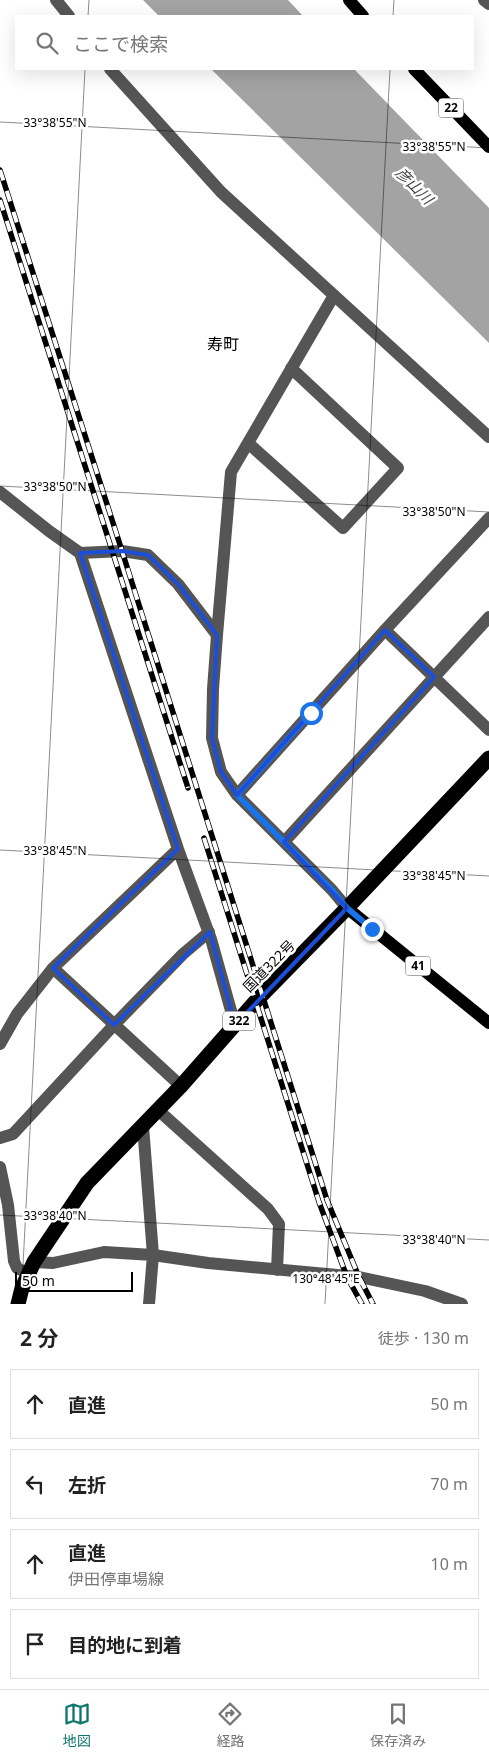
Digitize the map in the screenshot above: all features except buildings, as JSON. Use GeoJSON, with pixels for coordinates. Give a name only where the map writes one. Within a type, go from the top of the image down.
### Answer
{"type":"FeatureCollection","features":[{"type":"Feature","properties":{"kind":"highway","name":"国道322号"},"geometry":{"type":"LineString","coordinates":[[18,1304],[22,1288],[32,1268],[87,1183],[181,1086],[255,1002],[489,758]]}},
{"type":"Feature","properties":{"kind":"main road"},"geometry":{"type":"LineString","coordinates":[[349,0],[362,15]]}},
{"type":"Feature","properties":{"kind":"main road","name":"22"},"geometry":{"type":"LineString","coordinates":[[415,70],[489,147]]}},
{"type":"Feature","properties":{"kind":"main road","name":"41"},"geometry":{"type":"LineString","coordinates":[[347,908],[489,1023]]}},
{"type":"Feature","properties":{"kind":"street"},"geometry":{"type":"LineString","coordinates":[[56,0],[68,15]]}},
{"type":"Feature","properties":{"kind":"street"},"geometry":{"type":"LineString","coordinates":[[484,0],[489,4]]}},
{"type":"Feature","properties":{"kind":"street"},"geometry":{"type":"LineString","coordinates":[[111,70],[221,192],[489,437]]}},
{"type":"Feature","properties":{"kind":"street"},"geometry":{"type":"LineString","coordinates":[[333,296],[232,472],[217,635],[212,738],[221,772],[237,795],[332,890],[347,908]]}},
{"type":"Feature","properties":{"kind":"street"},"geometry":{"type":"LineString","coordinates":[[248,443],[343,528],[398,468],[291,368]]}},
{"type":"Feature","properties":{"kind":"street"},"geometry":{"type":"LineString","coordinates":[[0,492],[80,553],[178,849],[209,932],[235,1025]]}},
{"type":"Feature","properties":{"kind":"street"},"geometry":{"type":"LineString","coordinates":[[237,795],[385,630],[489,518]]}},
{"type":"Feature","properties":{"kind":"street"},"geometry":{"type":"LineString","coordinates":[[80,553],[122,551],[148,555],[178,584],[217,635]]}},
{"type":"Feature","properties":{"kind":"street"},"geometry":{"type":"LineString","coordinates":[[284,842],[489,617]]}},
{"type":"Feature","properties":{"kind":"street"},"geometry":{"type":"LineString","coordinates":[[385,630],[489,730]]}},
{"type":"Feature","properties":{"kind":"street"},"geometry":{"type":"LineString","coordinates":[[0,1044],[17,1014],[53,968],[178,849]]}},
{"type":"Feature","properties":{"kind":"street"},"geometry":{"type":"LineString","coordinates":[[0,1138],[13,1134],[114,1025],[183,954],[209,932]]}},
{"type":"Feature","properties":{"kind":"street"},"geometry":{"type":"LineString","coordinates":[[53,968],[181,1086]]}},
{"type":"Feature","properties":{"kind":"street"},"geometry":{"type":"LineString","coordinates":[[158,1110],[268,1209],[279,1224],[277,1270]]}},
{"type":"Feature","properties":{"kind":"street"},"geometry":{"type":"LineString","coordinates":[[143,1126],[153,1255],[150,1304]]}},
{"type":"Feature","properties":{"kind":"street"},"geometry":{"type":"LineString","coordinates":[[0,1167],[8,1205],[14,1261],[17,1268],[32,1268],[104,1252],[153,1255],[208,1263],[359,1277],[425,1291],[462,1304]]}},
{"type":"Feature","properties":{"kind":"highlighted area"},"geometry":{"type":"Polygon","coordinates":[[[122,551],[148,555],[178,584],[217,635],[212,738],[221,772],[237,795],[385,630],[434,677],[284,842],[347,908],[235,1025],[210,932],[114,1025],[53,968],[178,849],[80,553],[122,551]]]}},
{"type":"Feature","properties":{"kind":"water"},"geometry":{"type":"Polygon","coordinates":[[[143,0],[288,0],[302,15],[158,15],[143,0]]]}},
{"type":"Feature","properties":{"kind":"water","name":"彦山川"},"geometry":{"type":"Polygon","coordinates":[[[212,70],[355,70],[489,208],[489,343],[212,70]]]}},
{"type":"Feature","properties":{"kind":"railway"},"geometry":{"type":"LineString","coordinates":[[0,170],[327,1200],[359,1277],[373,1304]]}},
{"type":"Feature","properties":{"kind":"railway"},"geometry":{"type":"LineString","coordinates":[[0,200],[188,788]]}},
{"type":"Feature","properties":{"kind":"railway"},"geometry":{"type":"LineString","coordinates":[[204,838],[319,1202],[347,1277],[362,1304]]}},
{"type":"Feature","properties":{"kind":"district","name":"寿町"},"geometry":{"type":"Point","coordinates":[223,344]}},
{"type":"Feature","properties":{"kind":"route"},"geometry":{"type":"LineString","coordinates":[[311,713],[237,795],[332,890],[347,908],[372,929]]}}]}
